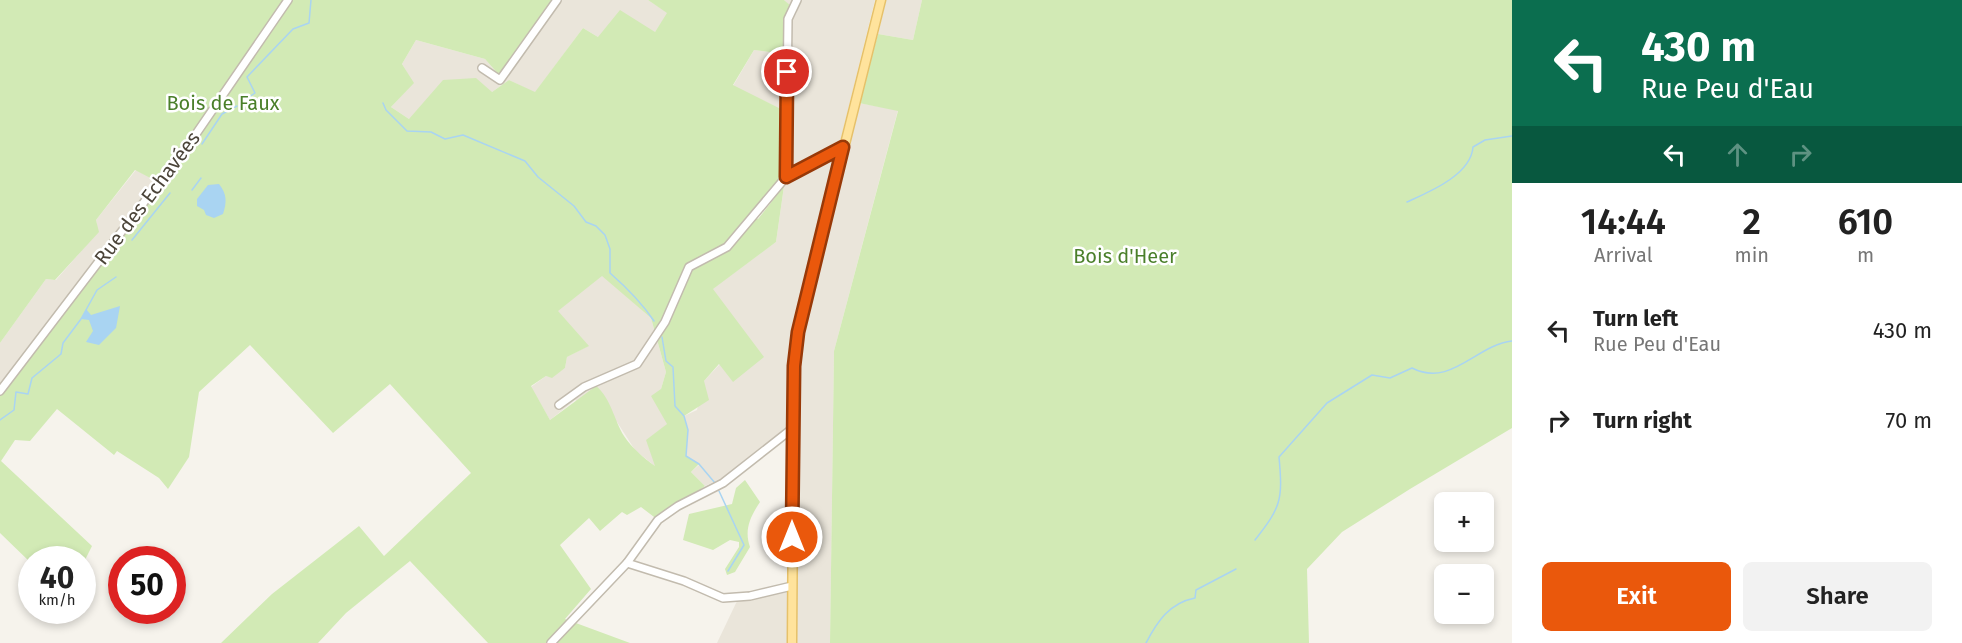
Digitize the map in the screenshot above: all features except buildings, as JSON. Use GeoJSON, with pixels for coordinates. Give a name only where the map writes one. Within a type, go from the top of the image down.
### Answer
{"type":"FeatureCollection","features":[{"type":"Feature","properties":{"kind":"main road"},"geometry":{"type":"LineString","coordinates":[[789,642],[792,586],[794,366],[798,332],[881,0]]}},
{"type":"Feature","properties":{"kind":"street","name":"Rue des Echavées"},"geometry":{"type":"LineString","coordinates":[[0,391],[202,126],[288,0]]}},
{"type":"Feature","properties":{"kind":"street"},"geometry":{"type":"LineString","coordinates":[[482,68],[500,80],[556,0]]}},
{"type":"Feature","properties":{"kind":"street"},"geometry":{"type":"LineString","coordinates":[[786,177],[788,19],[797,0]]}},
{"type":"Feature","properties":{"kind":"street"},"geometry":{"type":"LineString","coordinates":[[560,405],[584,387],[637,364],[665,322],[689,267],[727,246],[786,177],[843,147]]}},
{"type":"Feature","properties":{"kind":"street"},"geometry":{"type":"LineString","coordinates":[[551,643],[627,563],[658,520],[678,506],[723,483],[793,428]]}},
{"type":"Feature","properties":{"kind":"street"},"geometry":{"type":"LineString","coordinates":[[627,563],[684,581],[723,598],[750,596],[792,586]]}},
{"type":"Feature","properties":{"kind":"shaded area"},"geometry":{"type":"Polygon","coordinates":[[[554,0],[648,0],[668,13],[655,32],[598,37],[583,28],[535,93],[509,80],[492,92],[409,119],[391,107],[413,83],[402,64],[416,40],[485,59],[500,76],[525,37],[554,0]]]}},
{"type":"Feature","properties":{"kind":"shaded area"},"geometry":{"type":"Polygon","coordinates":[[[784,0],[875,0],[840,142],[796,169],[790,169],[790,26],[797,12],[784,0]]]}},
{"type":"Feature","properties":{"kind":"shaded area"},"geometry":{"type":"Polygon","coordinates":[[[886,0],[922,0],[913,40],[878,34],[886,0]]]}},
{"type":"Feature","properties":{"kind":"shaded area"},"geometry":{"type":"Polygon","coordinates":[[[754,50],[784,54],[785,111],[733,86],[754,50]]]}},
{"type":"Feature","properties":{"kind":"shaded area"},"geometry":{"type":"Polygon","coordinates":[[[859,103],[898,110],[834,351],[830,643],[717,643],[737,601],[795,588],[801,342],[859,103]]]}},
{"type":"Feature","properties":{"kind":"shaded area"},"geometry":{"type":"Polygon","coordinates":[[[837,152],[789,344],[787,428],[732,473],[705,486],[691,472],[699,465],[686,456],[688,430],[684,416],[697,410],[704,381],[720,364],[712,289],[776,242],[784,186],[788,178],[837,152]]]}},
{"type":"Feature","properties":{"kind":"shaded area"},"geometry":{"type":"Polygon","coordinates":[[[136,170],[159,182],[0,391],[0,343],[46,279],[56,280],[98,232],[96,220],[136,170]]]}},
{"type":"Feature","properties":{"kind":"shaded area"},"geometry":{"type":"Polygon","coordinates":[[[602,275],[651,318],[666,372],[661,389],[667,424],[656,467],[635,450],[617,422],[575,400],[550,420],[531,387],[546,376],[552,377],[565,368],[567,357],[588,346],[557,311],[602,275]]]}},
{"type":"Feature","properties":{"kind":"green space","name":"Bois de Faux"},"geometry":{"type":"Polygon","coordinates":[[[0,0],[554,0],[525,37],[500,76],[485,59],[416,40],[402,64],[414,83],[391,107],[409,119],[443,80],[476,78],[492,92],[509,80],[535,92],[583,28],[598,37],[620,10],[655,32],[667,13],[648,0],[784,0],[791,6],[785,22],[784,54],[754,50],[733,85],[785,111],[782,176],[751,215],[758,219],[784,186],[776,242],[713,289],[764,357],[733,382],[719,364],[704,381],[709,400],[684,416],[688,430],[686,456],[699,464],[691,472],[705,486],[658,520],[641,507],[627,515],[622,512],[600,531],[589,518],[560,545],[591,589],[565,619],[630,643],[488,643],[410,561],[346,613],[318,643],[221,643],[272,594],[359,526],[384,556],[471,473],[390,384],[333,433],[250,345],[199,392],[189,457],[168,489],[159,478],[117,451],[114,455],[57,409],[30,441],[15,440],[1,461],[92,546],[18,546],[18,550],[0,533],[0,391],[158,182],[135,170],[96,220],[99,232],[55,280],[46,279],[0,343],[0,0]],[[602,276],[558,311],[589,346],[567,357],[565,368],[552,378],[546,376],[531,386],[550,420],[596,386],[605,397],[627,440],[655,466],[646,440],[667,424],[651,396],[661,389],[666,372],[651,318],[602,276]]]}},
{"type":"Feature","properties":{"kind":"green space","name":"Bois d'Heer"},"geometry":{"type":"Polygon","coordinates":[[[922,0],[1512,0],[1512,428],[1342,532],[1307,569],[1309,643],[830,643],[834,351],[898,111],[859,103],[878,34],[913,40],[922,0]]]}},
{"type":"Feature","properties":{"kind":"green space"},"geometry":{"type":"Polygon","coordinates":[[[745,480],[760,502],[749,524],[750,547],[735,572],[727,575],[725,569],[739,547],[739,542],[730,540],[713,550],[683,540],[689,514],[732,504],[736,488],[745,480]]]}},
{"type":"Feature","properties":{"kind":"water"},"geometry":{"type":"Polygon","coordinates":[[[219,184],[226,198],[225,206],[223,214],[214,218],[206,215],[204,210],[197,206],[197,199],[208,185],[219,184]]]}},
{"type":"Feature","properties":{"kind":"water"},"geometry":{"type":"Polygon","coordinates":[[[120,306],[116,328],[99,345],[86,342],[93,331],[89,320],[81,319],[86,309],[91,315],[120,306]]]}},
{"type":"Feature","properties":{"kind":"waterway"},"geometry":{"type":"LineString","coordinates":[[246,99],[255,93],[247,77],[293,29],[309,23],[311,0]]}},
{"type":"Feature","properties":{"kind":"waterway"},"geometry":{"type":"LineString","coordinates":[[383,103],[386,110],[407,131],[431,132],[445,139],[463,135],[525,161],[538,177],[574,206],[586,222],[596,226],[605,235],[610,249],[610,273],[634,296],[654,321]]}},
{"type":"Feature","properties":{"kind":"waterway"},"geometry":{"type":"LineString","coordinates":[[202,144],[222,114],[237,106]]}},
{"type":"Feature","properties":{"kind":"waterway"},"geometry":{"type":"LineString","coordinates":[[1407,202],[1437,188],[1457,174],[1465,166],[1473,147],[1485,140],[1512,136]]}},
{"type":"Feature","properties":{"kind":"waterway"},"geometry":{"type":"LineString","coordinates":[[192,190],[201,178]]}},
{"type":"Feature","properties":{"kind":"waterway"},"geometry":{"type":"LineString","coordinates":[[132,240],[170,193]]}},
{"type":"Feature","properties":{"kind":"waterway"},"geometry":{"type":"LineString","coordinates":[[0,420],[14,410],[16,392],[28,394],[32,378],[61,354],[63,343],[81,319],[97,290],[116,277]]}},
{"type":"Feature","properties":{"kind":"waterway"},"geometry":{"type":"LineString","coordinates":[[662,337],[666,361],[673,367],[675,406],[684,416],[688,430],[686,456],[699,464],[715,483]]}},
{"type":"Feature","properties":{"kind":"waterway"},"geometry":{"type":"LineString","coordinates":[[1255,540],[1275,511],[1278,502],[1281,483],[1279,457],[1327,403],[1372,375],[1390,378],[1412,368],[1426,373],[1439,373],[1463,364],[1499,344],[1512,341]]}},
{"type":"Feature","properties":{"kind":"waterway"},"geometry":{"type":"LineString","coordinates":[[719,491],[744,545],[728,571]]}},
{"type":"Feature","properties":{"kind":"waterway"},"geometry":{"type":"LineString","coordinates":[[1146,643],[1159,621],[1171,609],[1195,598],[1196,590],[1236,569]]}},
{"type":"Feature","properties":{"kind":"route"},"geometry":{"type":"LineString","coordinates":[[787,72],[786,177],[843,147],[798,332],[794,366],[792,537]]}}]}
